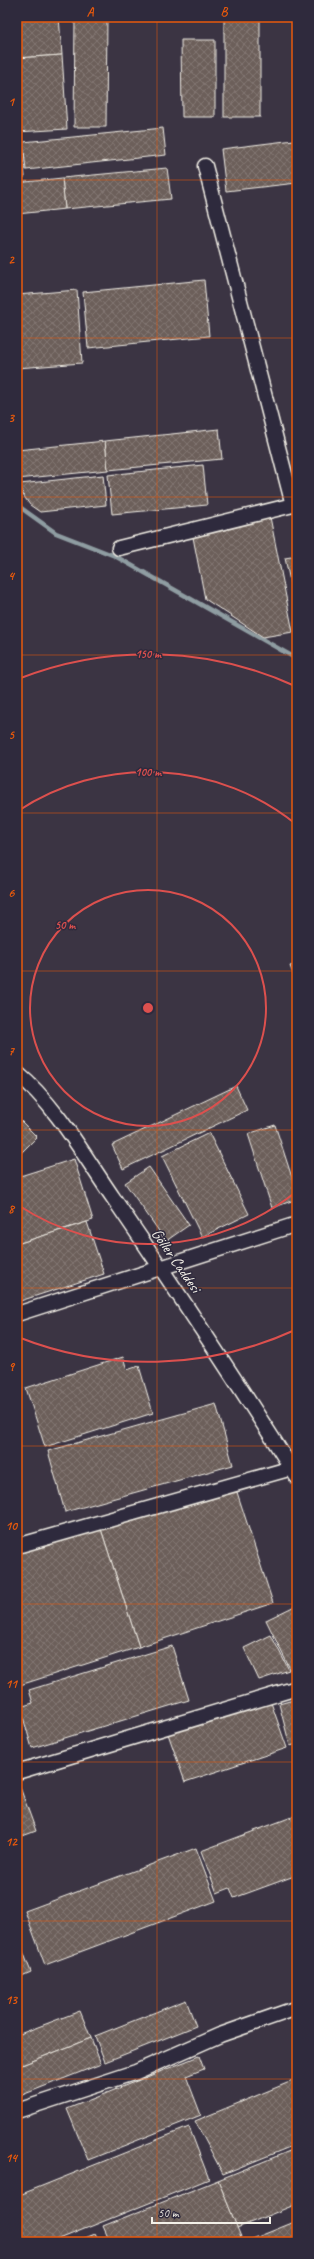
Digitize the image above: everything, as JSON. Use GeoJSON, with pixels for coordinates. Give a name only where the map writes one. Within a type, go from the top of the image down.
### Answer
{"type":"FeatureCollection","features":[{"type":"Feature","properties":{"kind":"street"},"geometry":{"type":"LineString","coordinates":[[119,548],[295,505],[206,166]]}},
{"type":"Feature","properties":{"kind":"street","name":"Göller Caddesi"},"geometry":{"type":"LineString","coordinates":[[17,1073],[34,1087],[60,1121],[195,1316],[294,1473]]}},
{"type":"Feature","properties":{"kind":"street"},"geometry":{"type":"LineString","coordinates":[[17,1314],[297,1224]]}},
{"type":"Feature","properties":{"kind":"street"},"geometry":{"type":"LineString","coordinates":[[17,1546],[294,1473]]}},
{"type":"Feature","properties":{"kind":"street"},"geometry":{"type":"LineString","coordinates":[[17,1772],[297,1688]]}},
{"type":"Feature","properties":{"kind":"street"},"geometry":{"type":"LineString","coordinates":[[17,2111],[136,2072],[220,2035],[297,2008]]}},
{"type":"Feature","properties":{"kind":"building"},"geometry":{"type":"Polygon","coordinates":[[[17,17],[59,17],[62,55],[17,58],[17,17]]]}},
{"type":"Feature","properties":{"kind":"building"},"geometry":{"type":"Polygon","coordinates":[[[75,17],[107,17],[106,127],[74,127],[75,17]]]}},
{"type":"Feature","properties":{"kind":"building"},"geometry":{"type":"Polygon","coordinates":[[[224,17],[260,17],[260,117],[224,117],[224,17]]]}},
{"type":"Feature","properties":{"kind":"building"},"geometry":{"type":"Polygon","coordinates":[[[181,40],[215,40],[215,117],[182,117],[181,40]]]}},
{"type":"Feature","properties":{"kind":"building"},"geometry":{"type":"Polygon","coordinates":[[[62,55],[67,129],[17,132],[17,58],[62,55]]]}},
{"type":"Feature","properties":{"kind":"building"},"geometry":{"type":"Polygon","coordinates":[[[163,128],[166,155],[26,170],[23,142],[163,128]]]}},
{"type":"Feature","properties":{"kind":"building"},"geometry":{"type":"Polygon","coordinates":[[[21,138],[25,177],[17,178],[17,139],[21,138]]]}},
{"type":"Feature","properties":{"kind":"building"},"geometry":{"type":"Polygon","coordinates":[[[294,140],[297,183],[226,191],[221,149],[294,140]]]}},
{"type":"Feature","properties":{"kind":"building"},"geometry":{"type":"Polygon","coordinates":[[[167,168],[171,199],[65,209],[62,178],[167,168]]]}},
{"type":"Feature","properties":{"kind":"building"},"geometry":{"type":"Polygon","coordinates":[[[62,178],[65,209],[17,214],[17,183],[62,178]]]}},
{"type":"Feature","properties":{"kind":"building"},"geometry":{"type":"Polygon","coordinates":[[[204,280],[209,336],[88,348],[83,292],[204,280]]]}},
{"type":"Feature","properties":{"kind":"building"},"geometry":{"type":"Polygon","coordinates":[[[77,290],[82,363],[17,368],[17,295],[77,290]]]}},
{"type":"Feature","properties":{"kind":"building"},"geometry":{"type":"Polygon","coordinates":[[[219,429],[222,459],[108,470],[105,441],[219,429]]]}},
{"type":"Feature","properties":{"kind":"building"},"geometry":{"type":"Polygon","coordinates":[[[105,441],[108,470],[17,479],[17,450],[105,441]]]}},
{"type":"Feature","properties":{"kind":"building"},"geometry":{"type":"Polygon","coordinates":[[[203,465],[207,505],[112,514],[108,475],[203,465]]]}},
{"type":"Feature","properties":{"kind":"building"},"geometry":{"type":"Polygon","coordinates":[[[103,475],[106,505],[40,512],[30,505],[23,495],[20,484],[103,475]]]}},
{"type":"Feature","properties":{"kind":"building"},"geometry":{"type":"Polygon","coordinates":[[[270,517],[293,632],[263,637],[205,599],[192,532],[270,517]]]}},
{"type":"Feature","properties":{"kind":"building"},"geometry":{"type":"Polygon","coordinates":[[[297,556],[297,614],[285,558],[297,556]]]}},
{"type":"Feature","properties":{"kind":"building"},"geometry":{"type":"Polygon","coordinates":[[[297,964],[297,984],[290,966],[297,964]]]}},
{"type":"Feature","properties":{"kind":"building"},"geometry":{"type":"Polygon","coordinates":[[[236,1086],[247,1110],[123,1169],[112,1145],[236,1086]]]}},
{"type":"Feature","properties":{"kind":"building"},"geometry":{"type":"Polygon","coordinates":[[[17,1117],[37,1137],[17,1157],[17,1117]]]}},
{"type":"Feature","properties":{"kind":"building"},"geometry":{"type":"Polygon","coordinates":[[[275,1125],[297,1193],[297,1199],[272,1208],[248,1134],[275,1125]]]}},
{"type":"Feature","properties":{"kind":"building"},"geometry":{"type":"Polygon","coordinates":[[[209,1133],[249,1214],[202,1237],[162,1156],[209,1133]]]}},
{"type":"Feature","properties":{"kind":"building"},"geometry":{"type":"Polygon","coordinates":[[[74,1159],[93,1220],[17,1244],[17,1177],[74,1159]]]}},
{"type":"Feature","properties":{"kind":"building"},"geometry":{"type":"Polygon","coordinates":[[[149,1167],[189,1225],[166,1241],[125,1183],[149,1167]]]}},
{"type":"Feature","properties":{"kind":"building"},"geometry":{"type":"Polygon","coordinates":[[[87,1222],[104,1274],[17,1302],[17,1244],[87,1222]]]}},
{"type":"Feature","properties":{"kind":"building"},"geometry":{"type":"Polygon","coordinates":[[[123,1357],[127,1370],[139,1366],[153,1413],[45,1447],[26,1388],[123,1357]]]}},
{"type":"Feature","properties":{"kind":"building"},"geometry":{"type":"Polygon","coordinates":[[[216,1404],[233,1465],[65,1512],[48,1451],[216,1404]]]}},
{"type":"Feature","properties":{"kind":"building"},"geometry":{"type":"Polygon","coordinates":[[[235,1486],[273,1603],[139,1647],[100,1526],[235,1486]]]}},
{"type":"Feature","properties":{"kind":"building"},"geometry":{"type":"Polygon","coordinates":[[[100,1526],[139,1647],[17,1686],[17,1552],[100,1526]]]}},
{"type":"Feature","properties":{"kind":"building"},"geometry":{"type":"Polygon","coordinates":[[[297,1605],[297,1668],[291,1671],[266,1620],[297,1605]]]}},
{"type":"Feature","properties":{"kind":"building"},"geometry":{"type":"Polygon","coordinates":[[[271,1635],[289,1670],[259,1680],[244,1648],[271,1635]]]}},
{"type":"Feature","properties":{"kind":"building"},"geometry":{"type":"Polygon","coordinates":[[[172,1646],[189,1700],[32,1748],[20,1707],[33,1703],[29,1690],[172,1646]]]}},
{"type":"Feature","properties":{"kind":"building"},"geometry":{"type":"Polygon","coordinates":[[[269,1697],[287,1748],[185,1782],[167,1731],[269,1697]]]}},
{"type":"Feature","properties":{"kind":"building"},"geometry":{"type":"Polygon","coordinates":[[[297,1699],[297,1744],[290,1746],[279,1704],[297,1699]]]}},
{"type":"Feature","properties":{"kind":"building"},"geometry":{"type":"Polygon","coordinates":[[[17,1779],[36,1831],[17,1838],[17,1779]]]}},
{"type":"Feature","properties":{"kind":"building"},"geometry":{"type":"Polygon","coordinates":[[[297,1815],[297,1875],[234,1898],[230,1888],[217,1893],[201,1851],[297,1815]]]}},
{"type":"Feature","properties":{"kind":"building"},"geometry":{"type":"Polygon","coordinates":[[[196,1848],[216,1901],[45,1965],[25,1911],[196,1848]]]}},
{"type":"Feature","properties":{"kind":"building"},"geometry":{"type":"Polygon","coordinates":[[[17,1936],[31,1972],[17,1978],[17,1936]]]}},
{"type":"Feature","properties":{"kind":"building"},"geometry":{"type":"Polygon","coordinates":[[[186,2000],[196,2026],[105,2062],[95,2036],[186,2000]]]}},
{"type":"Feature","properties":{"kind":"building"},"geometry":{"type":"Polygon","coordinates":[[[80,2011],[91,2038],[17,2067],[17,2035],[80,2011]]]}},
{"type":"Feature","properties":{"kind":"building"},"geometry":{"type":"Polygon","coordinates":[[[91,2038],[101,2064],[17,2097],[17,2067],[91,2038]]]}},
{"type":"Feature","properties":{"kind":"building"},"geometry":{"type":"Polygon","coordinates":[[[199,2056],[204,2069],[186,2076],[201,2115],[88,2160],[67,2109],[199,2056]]]}},
{"type":"Feature","properties":{"kind":"building"},"geometry":{"type":"Polygon","coordinates":[[[297,2079],[297,2144],[223,2174],[195,2121],[297,2079]]]}},
{"type":"Feature","properties":{"kind":"building"},"geometry":{"type":"Polygon","coordinates":[[[189,2127],[209,2179],[52,2242],[19,2242],[17,2236],[17,2196],[189,2127]]]}},
{"type":"Feature","properties":{"kind":"building"},"geometry":{"type":"Polygon","coordinates":[[[297,2148],[297,2204],[237,2228],[218,2180],[297,2148]]]}},
{"type":"Feature","properties":{"kind":"building"},"geometry":{"type":"Polygon","coordinates":[[[218,2180],[241,2237],[228,2242],[110,2242],[103,2226],[218,2180]]]}},
{"type":"Feature","properties":{"kind":"building"},"geometry":{"type":"Polygon","coordinates":[[[297,2221],[297,2242],[245,2242],[297,2221]]]}},
{"type":"Feature","properties":{"kind":"building"},"geometry":{"type":"Polygon","coordinates":[[[95,2234],[99,2242],[75,2242],[95,2234]]]}},
{"type":"Feature","properties":{"kind":"waterway"},"geometry":{"type":"LineString","coordinates":[[17,505],[56,533],[115,556],[297,659]]}}]}
